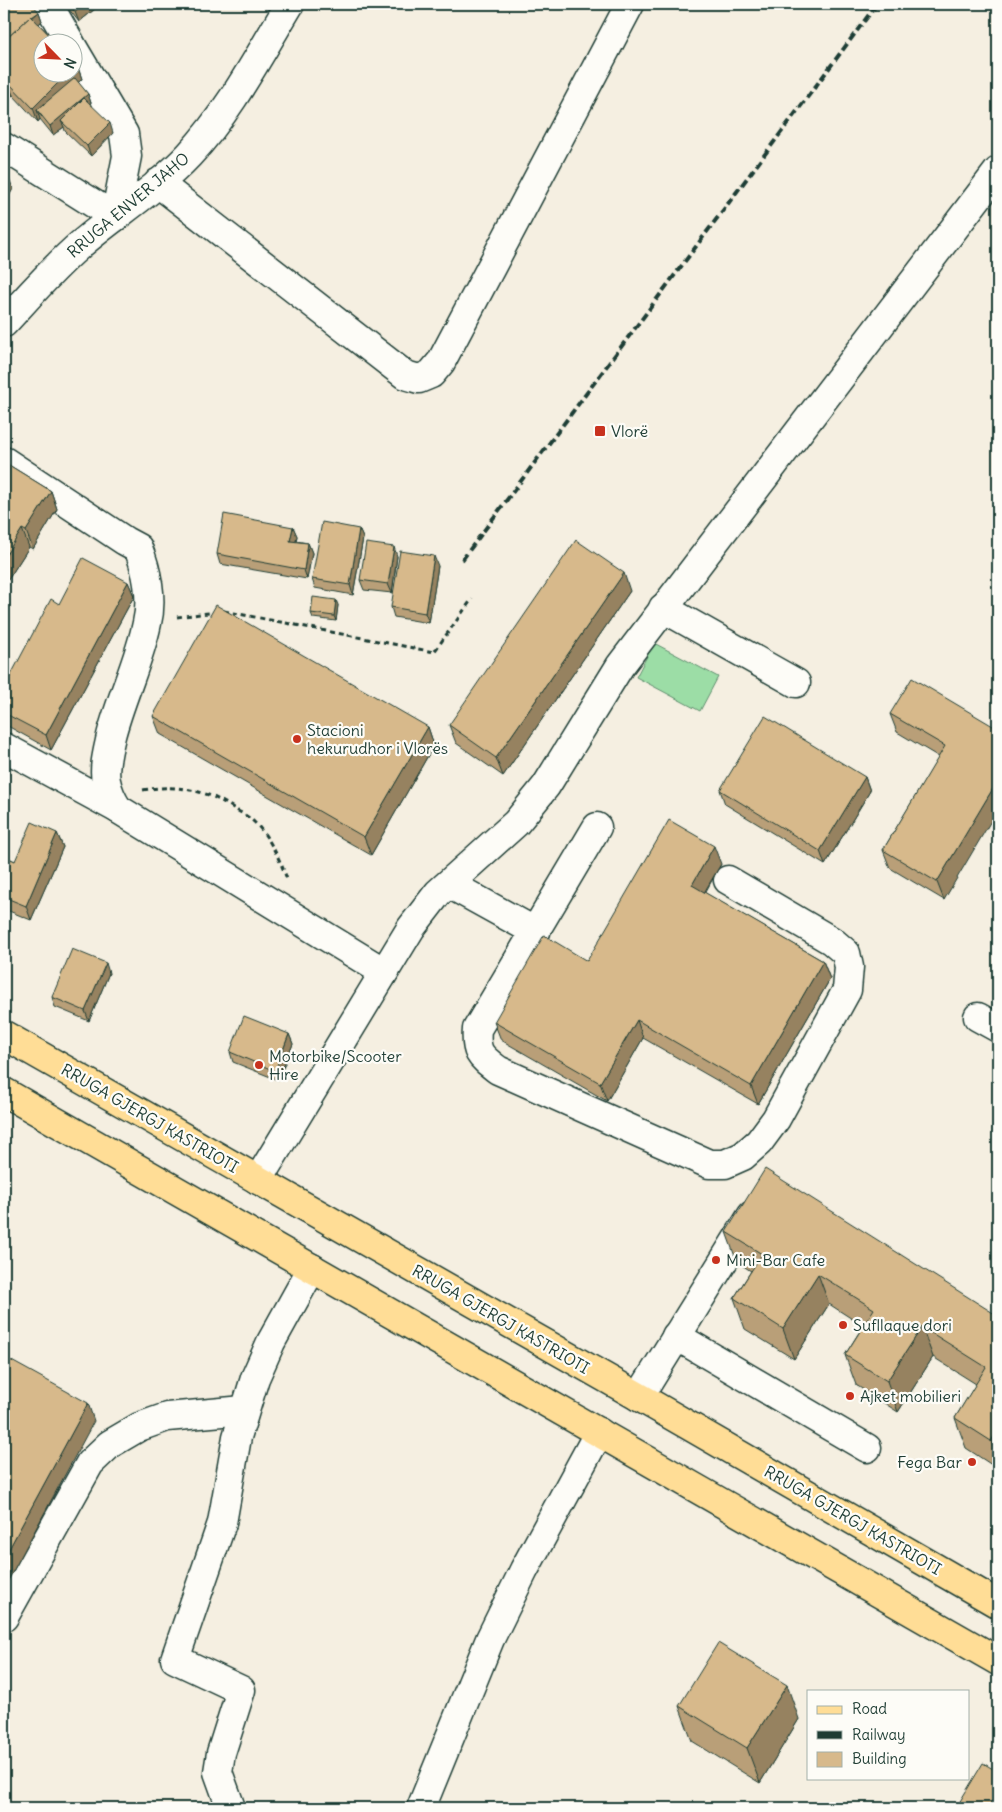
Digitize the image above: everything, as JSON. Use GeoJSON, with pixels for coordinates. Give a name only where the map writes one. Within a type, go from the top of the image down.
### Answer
{"type":"FeatureCollection","features":[{"type":"Feature","properties":{"kind":"main road","name":"RRUGA GJERGJ KASTRIOTI"},"geometry":{"type":"LineString","coordinates":[[4,1035],[998,1604]]}},
{"type":"Feature","properties":{"kind":"main road"},"geometry":{"type":"LineString","coordinates":[[4,1092],[998,1661]]}},
{"type":"Feature","properties":{"kind":"street"},"geometry":{"type":"LineString","coordinates":[[48,4],[64,32]]}},
{"type":"Feature","properties":{"kind":"street","name":"RRUGA ENVER JAHO"},"geometry":{"type":"LineString","coordinates":[[4,323],[80,244],[158,183],[188,156],[235,95],[290,4]]}},
{"type":"Feature","properties":{"kind":"street"},"geometry":{"type":"LineString","coordinates":[[158,183],[405,375],[419,379],[431,374],[441,362],[630,4]]}},
{"type":"Feature","properties":{"kind":"street"},"geometry":{"type":"LineString","coordinates":[[4,147],[115,217],[127,156],[124,134],[82,63]]}},
{"type":"Feature","properties":{"kind":"street"},"geometry":{"type":"LineString","coordinates":[[258,1180],[411,928],[438,893],[516,823],[546,786],[620,666],[998,171]]}},
{"type":"Feature","properties":{"kind":"street"},"geometry":{"type":"LineString","coordinates":[[4,461],[125,542],[138,548],[146,568],[148,621],[117,712],[107,753],[106,779],[114,804]]}},
{"type":"Feature","properties":{"kind":"street"},"geometry":{"type":"LineString","coordinates":[[663,608],[796,683]]}},
{"type":"Feature","properties":{"kind":"street"},"geometry":{"type":"LineString","coordinates":[[4,747],[114,804],[384,972]]}},
{"type":"Feature","properties":{"kind":"street"},"geometry":{"type":"LineString","coordinates":[[597,827],[477,1029],[476,1041],[482,1057],[498,1070],[709,1164],[725,1164],[743,1156],[759,1142],[776,1119],[847,990],[849,966],[846,952],[832,942],[728,880]]}},
{"type":"Feature","properties":{"kind":"street"},"geometry":{"type":"LineString","coordinates":[[449,884],[536,932]]}},
{"type":"Feature","properties":{"kind":"street"},"geometry":{"type":"LineString","coordinates":[[639,1397],[746,1224],[767,1194]]}},
{"type":"Feature","properties":{"kind":"street"},"geometry":{"type":"LineString","coordinates":[[232,1808],[218,1772],[221,1753],[241,1690],[175,1659],[222,1523],[244,1410],[255,1378],[270,1342],[312,1268]]}},
{"type":"Feature","properties":{"kind":"street"},"geometry":{"type":"LineString","coordinates":[[676,1336],[867,1448]]}},
{"type":"Feature","properties":{"kind":"street"},"geometry":{"type":"LineString","coordinates":[[4,1617],[90,1463],[110,1444],[139,1427],[167,1417],[244,1410]]}},
{"type":"Feature","properties":{"kind":"street"},"geometry":{"type":"LineString","coordinates":[[421,1808],[490,1639],[524,1570],[599,1432]]}},
{"type":"Feature","properties":{"kind":"path"},"geometry":{"type":"LineString","coordinates":[[148,621],[225,611],[434,652],[472,599]]}},
{"type":"Feature","properties":{"kind":"path"},"geometry":{"type":"LineString","coordinates":[[114,804],[145,790],[178,787],[206,793],[230,805],[254,822],[270,843],[288,882]]}},
{"type":"Feature","properties":{"kind":"green space"},"geometry":{"type":"Polygon","coordinates":[[[654,643],[718,677],[700,711],[636,677],[654,643]]]}},
{"type":"Feature","properties":{"kind":"building"},"geometry":{"type":"Polygon","coordinates":[[[4,4],[32,4],[39,12],[31,16],[4,41],[4,4]]]}},
{"type":"Feature","properties":{"kind":"building"},"geometry":{"type":"Polygon","coordinates":[[[69,4],[85,4],[75,12],[69,4]]]}},
{"type":"Feature","properties":{"kind":"building"},"geometry":{"type":"Polygon","coordinates":[[[31,16],[46,32],[32,32],[32,82],[59,82],[33,108],[7,81],[4,84],[4,41],[31,16]]]}},
{"type":"Feature","properties":{"kind":"building"},"geometry":{"type":"Polygon","coordinates":[[[70,82],[78,82],[88,94],[50,126],[37,110],[70,82]]]}},
{"type":"Feature","properties":{"kind":"building"},"geometry":{"type":"Polygon","coordinates":[[[84,98],[110,123],[87,146],[61,121],[84,98]]]}},
{"type":"Feature","properties":{"kind":"building"},"geometry":{"type":"Polygon","coordinates":[[[4,172],[8,175],[4,182],[4,172]]]}},
{"type":"Feature","properties":{"kind":"building"},"geometry":{"type":"Polygon","coordinates":[[[4,462],[51,491],[26,531],[22,529],[4,558],[4,462]]]}},
{"type":"Feature","properties":{"kind":"building"},"geometry":{"type":"Polygon","coordinates":[[[224,514],[293,527],[290,541],[308,543],[304,570],[217,554],[224,514]]]}},
{"type":"Feature","properties":{"kind":"building"},"geometry":{"type":"Polygon","coordinates":[[[322,522],[359,529],[350,585],[312,579],[322,522]]]}},
{"type":"Feature","properties":{"kind":"building"},"geometry":{"type":"Polygon","coordinates":[[[576,540],[624,573],[496,758],[449,725],[576,540]]]}},
{"type":"Feature","properties":{"kind":"building"},"geometry":{"type":"Polygon","coordinates":[[[366,543],[394,547],[388,584],[360,580],[366,543]]]}},
{"type":"Feature","properties":{"kind":"building"},"geometry":{"type":"Polygon","coordinates":[[[400,551],[434,556],[425,613],[391,607],[400,551]]]}},
{"type":"Feature","properties":{"kind":"building"},"geometry":{"type":"Polygon","coordinates":[[[83,558],[128,582],[46,735],[4,713],[4,688],[51,599],[59,604],[83,558]]]}},
{"type":"Feature","properties":{"kind":"building"},"geometry":{"type":"Polygon","coordinates":[[[313,597],[336,600],[334,616],[311,613],[313,597]]]}},
{"type":"Feature","properties":{"kind":"building","name":"Stacioni hekurudhor i Vlorës"},"geometry":{"type":"Polygon","coordinates":[[[216,605],[428,727],[364,837],[153,716],[216,605]]]}},
{"type":"Feature","properties":{"kind":"building"},"geometry":{"type":"Polygon","coordinates":[[[912,678],[998,729],[998,780],[937,882],[883,850],[945,746],[890,714],[912,678]]]}},
{"type":"Feature","properties":{"kind":"building"},"geometry":{"type":"Polygon","coordinates":[[[765,716],[865,777],[820,851],[720,790],[765,716]]]}},
{"type":"Feature","properties":{"kind":"building"},"geometry":{"type":"Polygon","coordinates":[[[669,820],[714,846],[692,885],[823,961],[751,1086],[637,1020],[600,1083],[494,1022],[544,935],[587,961],[669,820]]]}},
{"type":"Feature","properties":{"kind":"building"},"geometry":{"type":"Polygon","coordinates":[[[32,822],[57,833],[26,906],[4,897],[4,856],[15,861],[32,822]]]}},
{"type":"Feature","properties":{"kind":"building"},"geometry":{"type":"Polygon","coordinates":[[[72,949],[106,963],[85,1011],[52,997],[72,949]]]}},
{"type":"Feature","properties":{"kind":"building"},"geometry":{"type":"Polygon","coordinates":[[[244,1016],[289,1034],[275,1071],[230,1052],[244,1016]]]}},
{"type":"Feature","properties":{"kind":"building"},"geometry":{"type":"Polygon","coordinates":[[[765,1169],[998,1316],[998,1430],[991,1441],[955,1418],[986,1367],[922,1327],[887,1381],[845,1355],[874,1309],[818,1274],[783,1329],[734,1298],[762,1254],[726,1232],[765,1169]]]}},
{"type":"Feature","properties":{"kind":"building"},"geometry":{"type":"Polygon","coordinates":[[[8,1359],[88,1403],[4,1558],[4,1366],[8,1359]]]}},
{"type":"Feature","properties":{"kind":"building"},"geometry":{"type":"Polygon","coordinates":[[[718,1643],[787,1685],[747,1748],[679,1706],[718,1643]]]}},
{"type":"Feature","properties":{"kind":"building"},"geometry":{"type":"Polygon","coordinates":[[[983,1763],[998,1772],[998,1808],[956,1808],[983,1763]]]}},
{"type":"Feature","properties":{"kind":"railway"},"geometry":{"type":"LineString","coordinates":[[462,560],[877,4]]}},
{"type":"Feature","properties":{"kind":"place","name":"Vlorë"},"geometry":{"type":"Point","coordinates":[600,431]}},
{"type":"Feature","properties":{"kind":"place","name":"Stacioni hekurudhor i Vlorës"},"geometry":{"type":"Point","coordinates":[297,739]}},
{"type":"Feature","properties":{"kind":"place","name":"Motorbike/Scooter Hire"},"geometry":{"type":"Point","coordinates":[259,1065]}},
{"type":"Feature","properties":{"kind":"place","name":"Mini-Bar Cafe"},"geometry":{"type":"Point","coordinates":[716,1260]}},
{"type":"Feature","properties":{"kind":"place","name":"Sufllaque dori"},"geometry":{"type":"Point","coordinates":[843,1325]}},
{"type":"Feature","properties":{"kind":"place","name":"Ajket mobilieri"},"geometry":{"type":"Point","coordinates":[850,1396]}},
{"type":"Feature","properties":{"kind":"place","name":"Fega Bar"},"geometry":{"type":"Point","coordinates":[972,1462]}}]}
